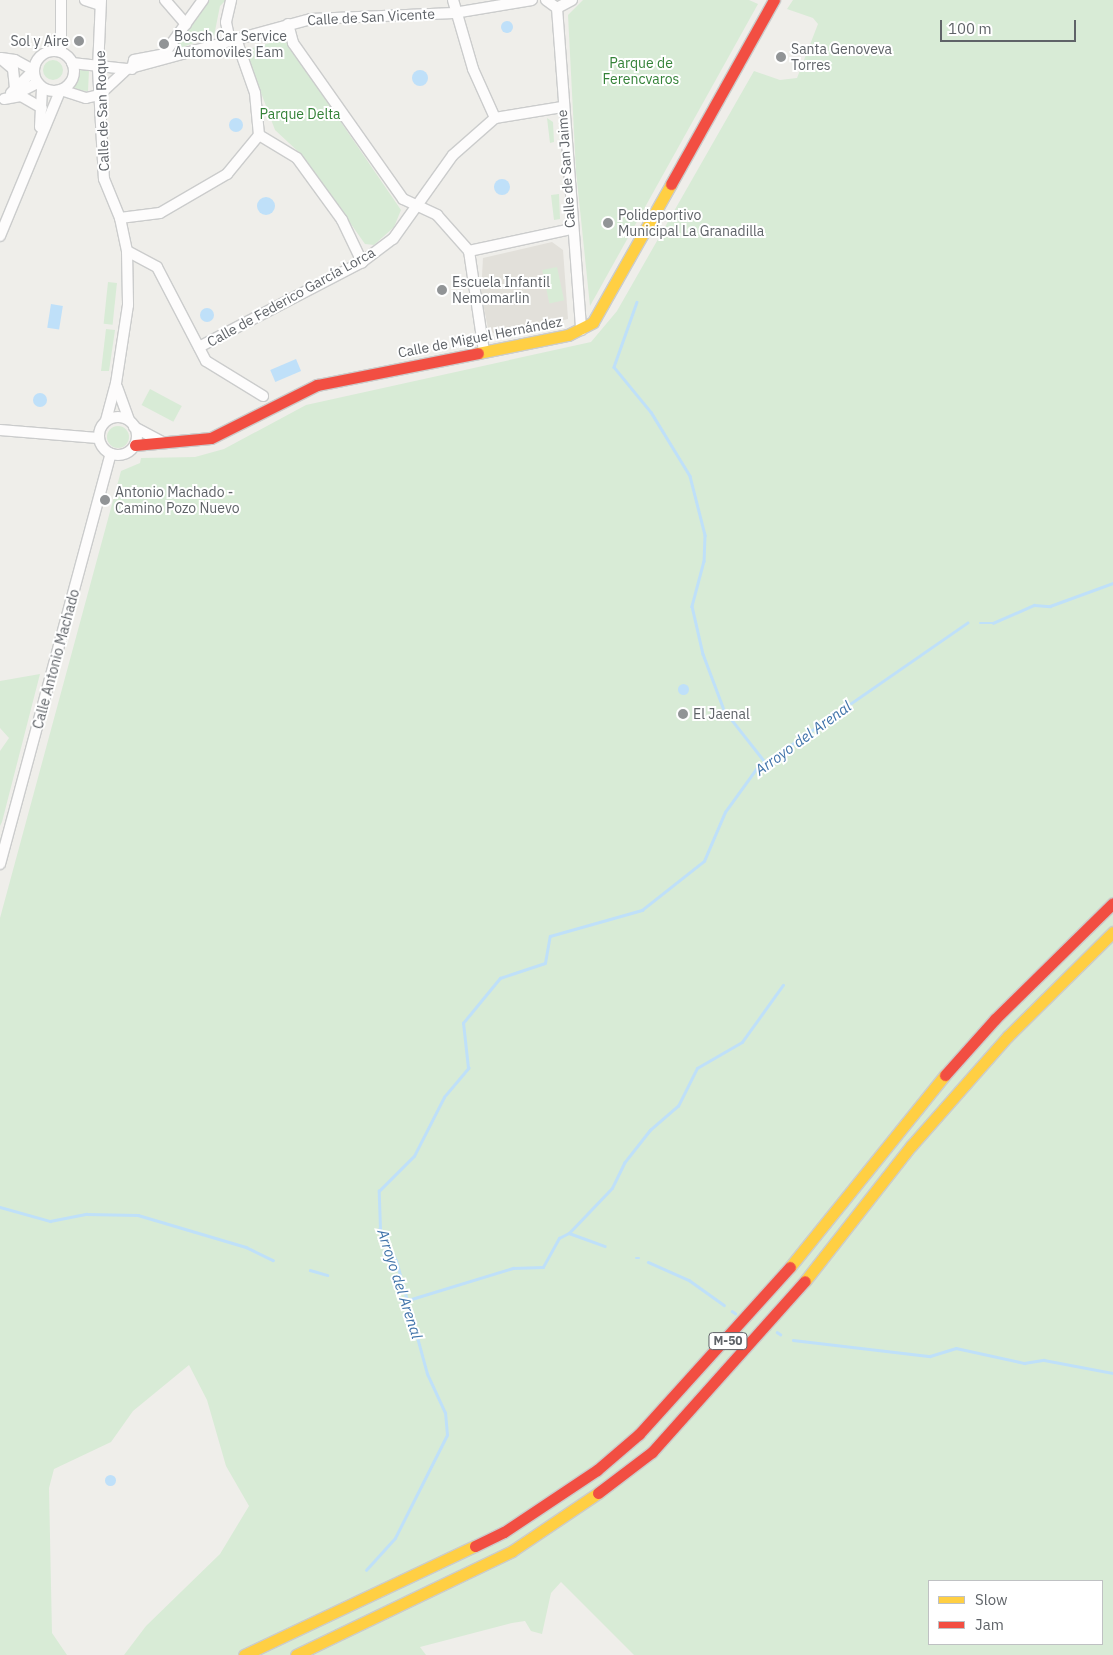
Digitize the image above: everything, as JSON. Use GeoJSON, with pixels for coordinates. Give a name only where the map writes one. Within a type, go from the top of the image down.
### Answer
{"type":"FeatureCollection","features":[{"type":"Feature","properties":{"kind":"main road","name":"Calle de Miguel Hernández"},"geometry":{"type":"LineString","coordinates":[[135,445],[211,438],[317,385],[581,330],[603,308],[774,0]]}},
{"type":"Feature","properties":{"kind":"main road","name":"M-50"},"geometry":{"type":"LineString","coordinates":[[244,1655],[504,1532],[597,1470],[639,1434],[764,1301],[898,1129],[995,1019],[1113,903]]}},
{"type":"Feature","properties":{"kind":"main road","name":"M-50"},"geometry":{"type":"LineString","coordinates":[[296,1655],[512,1551],[565,1519],[652,1452],[779,1314],[911,1146],[995,1050],[1113,932]]}},
{"type":"Feature","properties":{"kind":"street"},"geometry":{"type":"LineString","coordinates":[[56,51],[60,0]]}},
{"type":"Feature","properties":{"kind":"street"},"geometry":{"type":"LineString","coordinates":[[85,0],[100,3]]}},
{"type":"Feature","properties":{"kind":"street"},"geometry":{"type":"LineString","coordinates":[[165,0],[186,24]]}},
{"type":"Feature","properties":{"kind":"street"},"geometry":{"type":"LineString","coordinates":[[129,69],[134,60],[164,54],[203,0]]}},
{"type":"Feature","properties":{"kind":"street"},"geometry":{"type":"LineString","coordinates":[[120,218],[160,213],[227,174],[259,135],[255,93],[226,22],[231,0]]}},
{"type":"Feature","properties":{"kind":"street"},"geometry":{"type":"LineString","coordinates":[[453,0],[454,13],[496,118],[562,107]]}},
{"type":"Feature","properties":{"kind":"street","name":"Calle de San Vicente"},"geometry":{"type":"LineString","coordinates":[[72,63],[98,64],[129,69],[288,24],[454,13],[532,0]]}},
{"type":"Feature","properties":{"kind":"street"},"geometry":{"type":"LineString","coordinates":[[546,0],[557,8],[572,0]]}},
{"type":"Feature","properties":{"kind":"street","name":"Calle de San Roque"},"geometry":{"type":"LineString","coordinates":[[100,3],[98,64],[104,179],[120,218],[126,251],[128,306],[116,383],[106,421]]}},
{"type":"Feature","properties":{"kind":"street","name":"Calle de San Jaime"},"geometry":{"type":"LineString","coordinates":[[557,8],[571,229],[581,330]]}},
{"type":"Feature","properties":{"kind":"street"},"geometry":{"type":"LineString","coordinates":[[288,24],[293,43],[404,199],[421,205],[456,231],[469,251],[484,351]]}},
{"type":"Feature","properties":{"kind":"street"},"geometry":{"type":"LineString","coordinates":[[0,236],[38,136],[60,90],[73,76],[72,63],[56,51]]}},
{"type":"Feature","properties":{"kind":"street"},"geometry":{"type":"LineString","coordinates":[[2,101],[33,71],[37,59],[56,51]]}},
{"type":"Feature","properties":{"kind":"street"},"geometry":{"type":"LineString","coordinates":[[0,58],[15,60],[33,71],[40,86],[42,108],[38,136]]}},
{"type":"Feature","properties":{"kind":"street"},"geometry":{"type":"LineString","coordinates":[[0,58],[13,68],[15,89]]}},
{"type":"Feature","properties":{"kind":"street","name":"Calle de San Vicente"},"geometry":{"type":"LineString","coordinates":[[99,95],[129,69]]}},
{"type":"Feature","properties":{"kind":"street"},"geometry":{"type":"LineString","coordinates":[[2,101],[40,86],[86,98],[99,95]]}},
{"type":"Feature","properties":{"kind":"street"},"geometry":{"type":"LineString","coordinates":[[2,101],[21,96],[42,108]]}},
{"type":"Feature","properties":{"kind":"street","name":"Calle de Federico García Lorca"},"geometry":{"type":"LineString","coordinates":[[199,347],[362,262],[393,239],[421,205],[453,154],[496,118]]}},
{"type":"Feature","properties":{"kind":"street"},"geometry":{"type":"LineString","coordinates":[[259,135],[297,158],[342,220],[362,262]]}},
{"type":"Feature","properties":{"kind":"street"},"geometry":{"type":"LineString","coordinates":[[469,251],[571,229]]}},
{"type":"Feature","properties":{"kind":"street"},"geometry":{"type":"LineString","coordinates":[[126,251],[157,267],[199,347],[214,368],[263,396]]}},
{"type":"Feature","properties":{"kind":"street"},"geometry":{"type":"LineString","coordinates":[[0,430],[98,438],[110,454],[126,454],[135,445],[132,424],[116,383]]}},
{"type":"Feature","properties":{"kind":"street"},"geometry":{"type":"LineString","coordinates":[[98,438],[106,421],[118,416],[165,443]]}},
{"type":"Feature","properties":{"kind":"street","name":"Calle Antonio Machado"},"geometry":{"type":"LineString","coordinates":[[0,864],[110,454]]}},
{"type":"Feature","properties":{"kind":"shaded area"},"geometry":{"type":"Polygon","coordinates":[[[552,242],[563,250],[568,319],[497,336],[488,328],[481,294],[483,258],[552,242]]]}},
{"type":"Feature","properties":{"kind":"green space"},"geometry":{"type":"Polygon","coordinates":[[[208,0],[226,0],[220,6],[214,36],[174,50],[208,0]]]}},
{"type":"Feature","properties":{"kind":"green space","name":"Parque de Ferencvaros"},"geometry":{"type":"Polygon","coordinates":[[[583,0],[749,0],[758,4],[590,306],[576,171],[568,15],[583,0]]]}},
{"type":"Feature","properties":{"kind":"green space"},"geometry":{"type":"Polygon","coordinates":[[[793,0],[1113,0],[1113,1655],[634,1655],[561,1582],[551,1593],[542,1634],[531,1631],[525,1621],[512,1623],[420,1647],[426,1655],[124,1655],[146,1626],[220,1554],[249,1506],[226,1466],[207,1400],[189,1365],[133,1411],[111,1442],[54,1469],[49,1488],[52,1633],[67,1655],[0,1655],[0,918],[121,471],[140,463],[141,458],[195,457],[224,449],[306,405],[591,342],[617,311],[754,71],[780,80],[797,78],[818,24],[813,18],[787,9],[793,0]]]}},
{"type":"Feature","properties":{"kind":"green space","name":"Parque Delta"},"geometry":{"type":"Polygon","coordinates":[[[284,39],[401,210],[394,227],[374,245],[365,244],[303,156],[275,130],[245,50],[284,39]]]}},
{"type":"Feature","properties":{"kind":"green space"},"geometry":{"type":"Polygon","coordinates":[[[53,60],[60,63],[63,70],[60,77],[53,80],[46,77],[43,70],[46,63],[53,60]]]}},
{"type":"Feature","properties":{"kind":"green space"},"geometry":{"type":"Polygon","coordinates":[[[79,68],[89,70],[88,91],[72,90],[79,68]]]}},
{"type":"Feature","properties":{"kind":"green space"},"geometry":{"type":"Polygon","coordinates":[[[547,118],[553,122],[554,142],[550,143],[547,118]]]}},
{"type":"Feature","properties":{"kind":"green space"},"geometry":{"type":"Polygon","coordinates":[[[559,194],[560,219],[554,220],[551,195],[559,194]]]}},
{"type":"Feature","properties":{"kind":"green space"},"geometry":{"type":"Polygon","coordinates":[[[557,267],[564,300],[549,303],[542,270],[557,267]]]}},
{"type":"Feature","properties":{"kind":"green space"},"geometry":{"type":"Polygon","coordinates":[[[108,282],[117,283],[113,325],[104,324],[108,282]]]}},
{"type":"Feature","properties":{"kind":"green space"},"geometry":{"type":"Polygon","coordinates":[[[106,329],[115,330],[109,371],[101,371],[106,329]]]}},
{"type":"Feature","properties":{"kind":"green space"},"geometry":{"type":"Polygon","coordinates":[[[150,389],[182,406],[173,422],[142,405],[150,389]]]}},
{"type":"Feature","properties":{"kind":"green space"},"geometry":{"type":"Polygon","coordinates":[[[118,426],[126,429],[129,437],[126,445],[118,448],[110,445],[107,437],[110,429],[118,426]]]}},
{"type":"Feature","properties":{"kind":"green space"},"geometry":{"type":"Polygon","coordinates":[[[40,674],[0,826],[0,751],[9,738],[0,728],[0,681],[40,674]]]}},
{"type":"Feature","properties":{"kind":"water"},"geometry":{"type":"Polygon","coordinates":[[[507,21],[513,27],[507,33],[501,27],[507,21]]]}},
{"type":"Feature","properties":{"kind":"water"},"geometry":{"type":"Polygon","coordinates":[[[417,70],[423,70],[428,75],[426,84],[417,86],[412,81],[412,75],[417,70]]]}},
{"type":"Feature","properties":{"kind":"water"},"geometry":{"type":"Polygon","coordinates":[[[236,118],[241,120],[243,125],[241,130],[236,132],[231,130],[229,125],[231,120],[236,118]]]}},
{"type":"Feature","properties":{"kind":"water"},"geometry":{"type":"Polygon","coordinates":[[[502,179],[510,187],[502,195],[494,187],[502,179]]]}},
{"type":"Feature","properties":{"kind":"water"},"geometry":{"type":"Polygon","coordinates":[[[266,197],[272,200],[275,206],[272,212],[266,215],[260,212],[257,206],[260,200],[266,197]]]}},
{"type":"Feature","properties":{"kind":"water"},"geometry":{"type":"Polygon","coordinates":[[[51,304],[63,306],[59,330],[47,328],[51,304]]]}},
{"type":"Feature","properties":{"kind":"water"},"geometry":{"type":"Polygon","coordinates":[[[204,308],[210,308],[214,315],[210,322],[204,322],[200,318],[200,312],[204,308]]]}},
{"type":"Feature","properties":{"kind":"water"},"geometry":{"type":"Polygon","coordinates":[[[296,359],[301,371],[275,382],[270,370],[296,359]]]}},
{"type":"Feature","properties":{"kind":"water"},"geometry":{"type":"Polygon","coordinates":[[[40,393],[45,395],[47,400],[45,405],[40,407],[35,405],[33,400],[35,395],[40,393]]]}},
{"type":"Feature","properties":{"kind":"water"},"geometry":{"type":"Polygon","coordinates":[[[683,683],[689,689],[683,695],[677,689],[683,683]]]}},
{"type":"Feature","properties":{"kind":"water"},"geometry":{"type":"Polygon","coordinates":[[[110,1474],[116,1480],[110,1486],[104,1480],[110,1474]]]}},
{"type":"Feature","properties":{"kind":"waterway"},"geometry":{"type":"LineString","coordinates":[[637,302],[614,367],[651,412],[690,476],[705,535],[704,561],[692,606],[703,654],[724,710],[765,762]]}},
{"type":"Feature","properties":{"kind":"waterway","name":"Arroyo del Arenal"},"geometry":{"type":"LineString","coordinates":[[980,623],[993,623],[1034,605],[1050,606],[1113,583]]}},
{"type":"Feature","properties":{"kind":"waterway","name":"Arroyo del Arenal"},"geometry":{"type":"LineString","coordinates":[[366,1570],[395,1538],[447,1435],[445,1413],[427,1374],[396,1261],[380,1229],[379,1191],[414,1156],[444,1097],[468,1068],[463,1023],[500,978],[545,963],[550,936],[642,910],[704,861],[725,812],[756,769],[967,623]]}},
{"type":"Feature","properties":{"kind":"waterway"},"geometry":{"type":"LineString","coordinates":[[569,1233],[612,1188],[624,1163],[650,1130],[678,1106],[697,1068],[742,1042],[783,985]]}},
{"type":"Feature","properties":{"kind":"waterway"},"geometry":{"type":"LineString","coordinates":[[0,1207],[50,1221],[86,1214],[138,1215],[246,1247],[273,1260]]}},
{"type":"Feature","properties":{"kind":"waterway"},"geometry":{"type":"LineString","coordinates":[[405,1301],[513,1268],[543,1267],[559,1238],[569,1233],[605,1246]]}},
{"type":"Feature","properties":{"kind":"waterway"},"geometry":{"type":"LineString","coordinates":[[648,1262],[689,1280],[724,1305]]}},
{"type":"Feature","properties":{"kind":"waterway"},"geometry":{"type":"LineString","coordinates":[[310,1270],[327,1275]]}},
{"type":"Feature","properties":{"kind":"waterway"},"geometry":{"type":"LineString","coordinates":[[793,1340],[930,1356],[956,1348],[1024,1363],[1044,1360],[1113,1373]]}},
{"type":"Feature","properties":{"kind":"traffic: slow"},"geometry":{"type":"LineString","coordinates":[[478,353],[568,335],[593,322],[671,184]]}},
{"type":"Feature","properties":{"kind":"traffic: slow"},"geometry":{"type":"LineString","coordinates":[[805,1281],[911,1146],[1008,1036],[1113,932]]}},
{"type":"Feature","properties":{"kind":"traffic: slow"},"geometry":{"type":"LineString","coordinates":[[790,1267],[945,1075]]}},
{"type":"Feature","properties":{"kind":"traffic: slow"},"geometry":{"type":"LineString","coordinates":[[296,1655],[512,1551],[598,1493]]}},
{"type":"Feature","properties":{"kind":"traffic: slow"},"geometry":{"type":"LineString","coordinates":[[244,1655],[475,1546]]}},
{"type":"Feature","properties":{"kind":"traffic: jam"},"geometry":{"type":"LineString","coordinates":[[671,184],[774,0]]}},
{"type":"Feature","properties":{"kind":"traffic: jam"},"geometry":{"type":"LineString","coordinates":[[135,445],[211,438],[317,385],[478,353]]}},
{"type":"Feature","properties":{"kind":"traffic: jam"},"geometry":{"type":"LineString","coordinates":[[945,1075],[995,1019],[1113,903]]}},
{"type":"Feature","properties":{"kind":"traffic: jam"},"geometry":{"type":"LineString","coordinates":[[475,1546],[504,1532],[597,1470],[639,1434],[790,1267]]}},
{"type":"Feature","properties":{"kind":"traffic: jam"},"geometry":{"type":"LineString","coordinates":[[598,1493],[652,1452],[805,1281]]}},
{"type":"Feature","properties":{"kind":"place","name":"Sol y Aire"},"geometry":{"type":"Point","coordinates":[79,41]}},
{"type":"Feature","properties":{"kind":"place","name":"Bosch Car Service Automoviles Eam"},"geometry":{"type":"Point","coordinates":[164,44]}},
{"type":"Feature","properties":{"kind":"place","name":"Santa Genoveva Torres"},"geometry":{"type":"Point","coordinates":[781,57]}},
{"type":"Feature","properties":{"kind":"place","name":"Polideportivo Municipal La Granadilla"},"geometry":{"type":"Point","coordinates":[608,223]}},
{"type":"Feature","properties":{"kind":"place","name":"Escuela Infantil Nemomarlin"},"geometry":{"type":"Point","coordinates":[442,290]}},
{"type":"Feature","properties":{"kind":"place","name":"Antonio Machado - Camino Pozo Nuevo"},"geometry":{"type":"Point","coordinates":[105,500]}},
{"type":"Feature","properties":{"kind":"place","name":"El Jaenal"},"geometry":{"type":"Point","coordinates":[683,714]}}]}
